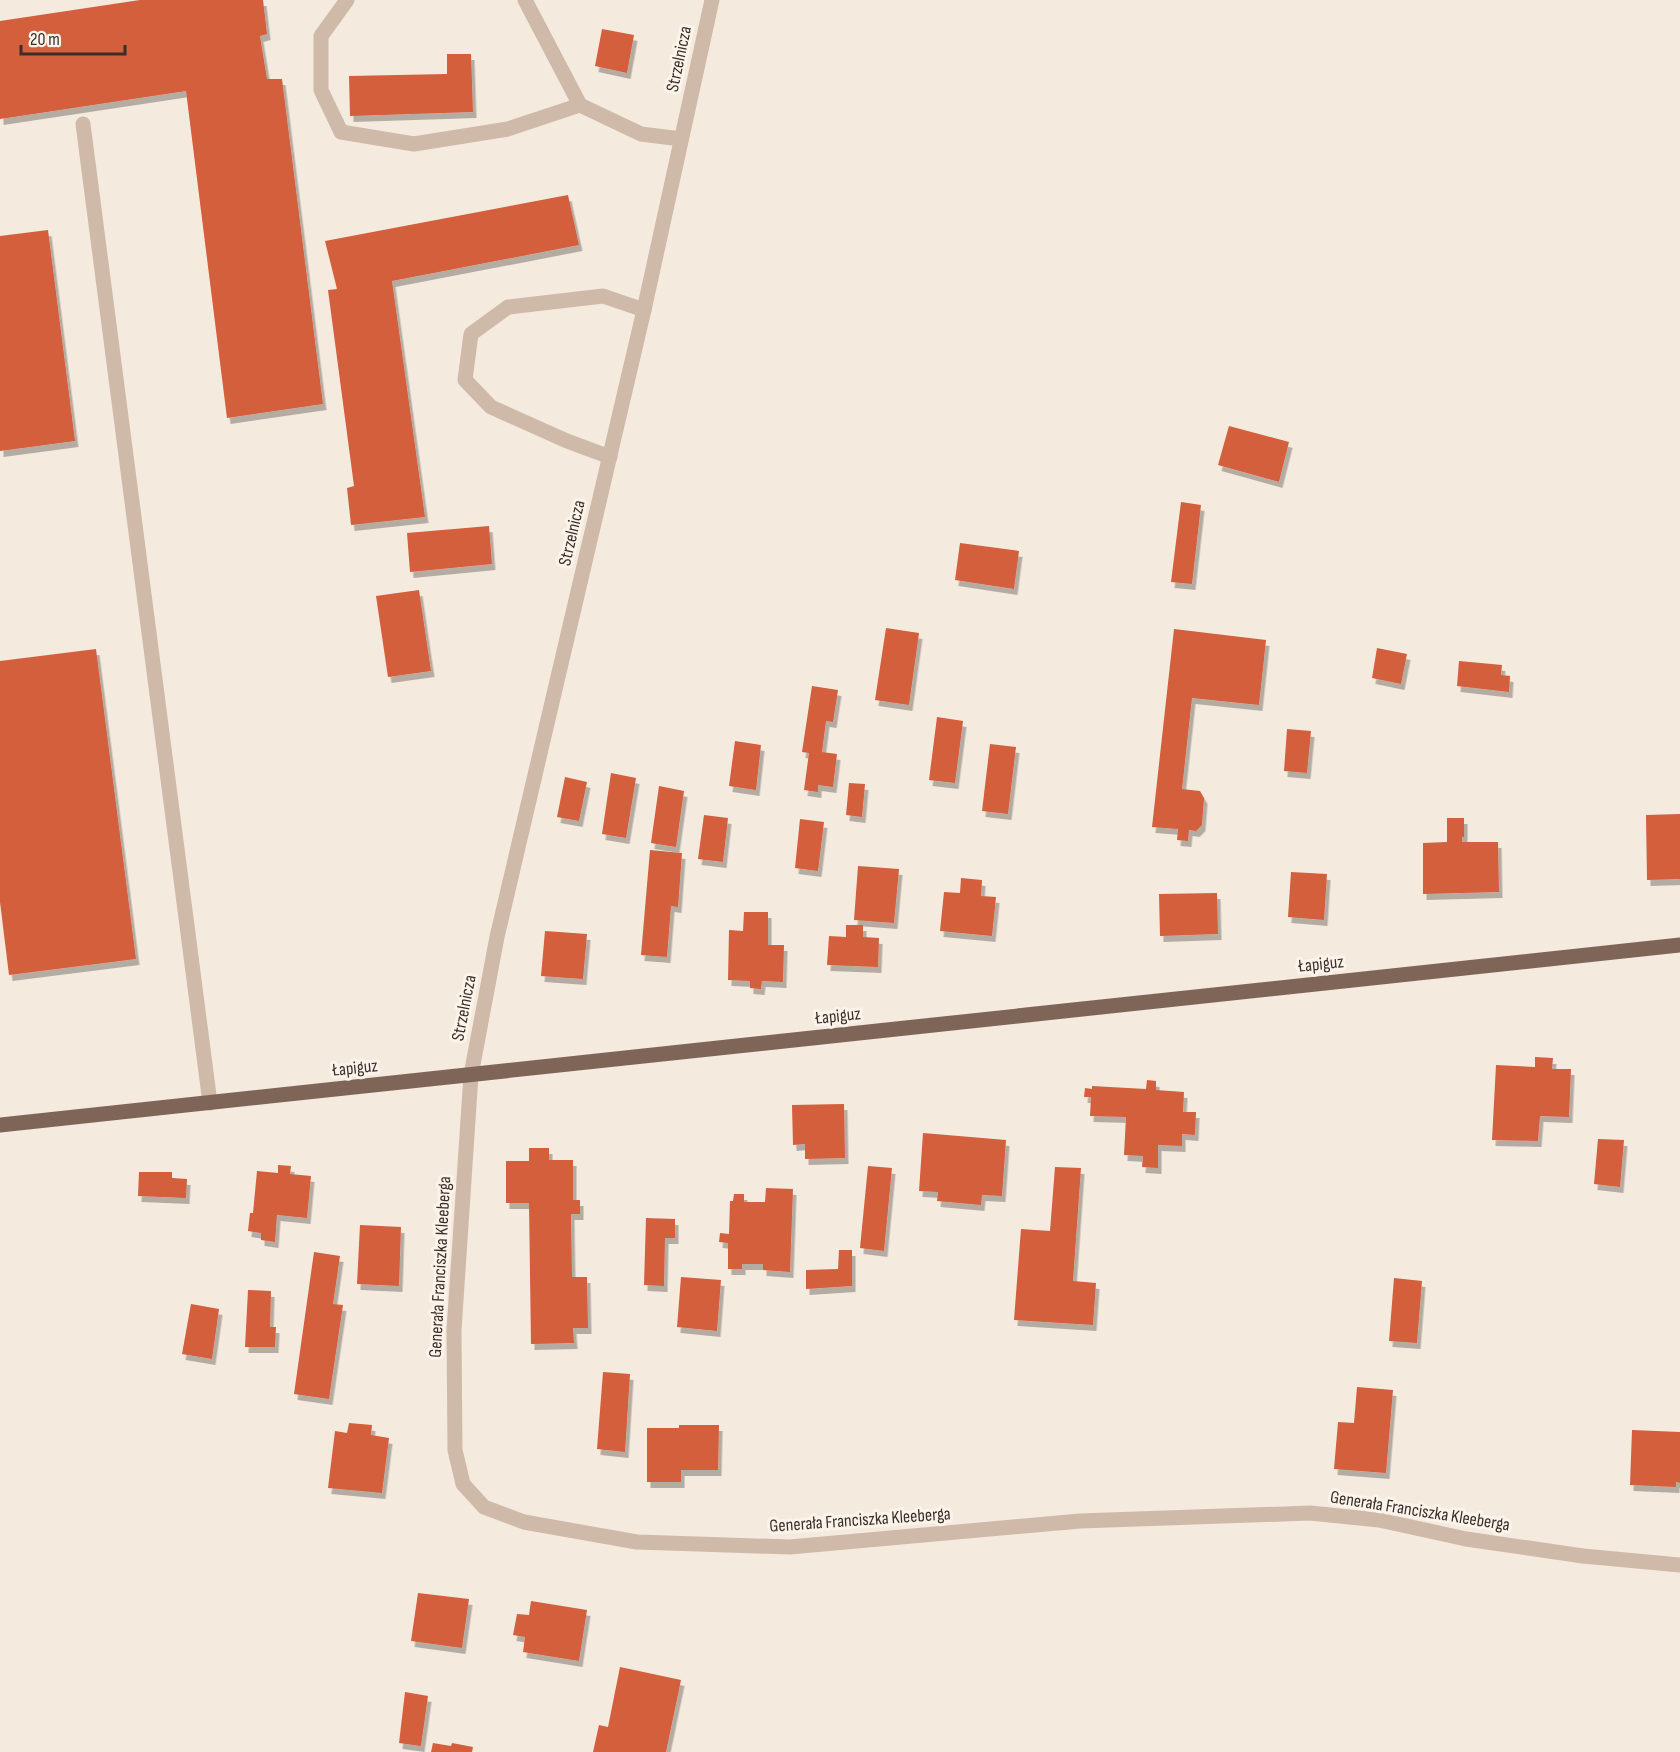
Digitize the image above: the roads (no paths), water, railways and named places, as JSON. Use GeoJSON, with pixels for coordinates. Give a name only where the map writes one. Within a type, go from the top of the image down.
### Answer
{"type":"FeatureCollection","features":[{"type":"Feature","properties":{"kind":"main road","name":"Łapiguz"},"geometry":{"type":"LineString","coordinates":[[0,1125],[1680,945]]}},
{"type":"Feature","properties":{"kind":"street"},"geometry":{"type":"LineString","coordinates":[[347,0],[321,36],[321,90],[341,132],[414,144],[508,129],[580,105]]}},
{"type":"Feature","properties":{"kind":"street"},"geometry":{"type":"LineString","coordinates":[[525,0],[580,105],[641,134],[681,139]]}},
{"type":"Feature","properties":{"kind":"street","name":"Strzelnicza"},"geometry":{"type":"LineString","coordinates":[[471,1075],[497,937],[644,310],[712,0]]}},
{"type":"Feature","properties":{"kind":"street"},"geometry":{"type":"LineString","coordinates":[[84,124],[210,1103]]}},
{"type":"Feature","properties":{"kind":"street"},"geometry":{"type":"LineString","coordinates":[[610,457],[567,441],[491,407],[465,380],[471,334],[508,307],[603,296],[644,310]]}},
{"type":"Feature","properties":{"kind":"street","name":"Generała Franciszka Kleeberga"},"geometry":{"type":"LineString","coordinates":[[471,1075],[454,1330],[454,1450],[463,1484],[484,1507],[524,1522],[637,1542],[790,1547],[1080,1521],[1310,1514],[1379,1520],[1466,1539],[1572,1554],[1680,1565]]}}]}
